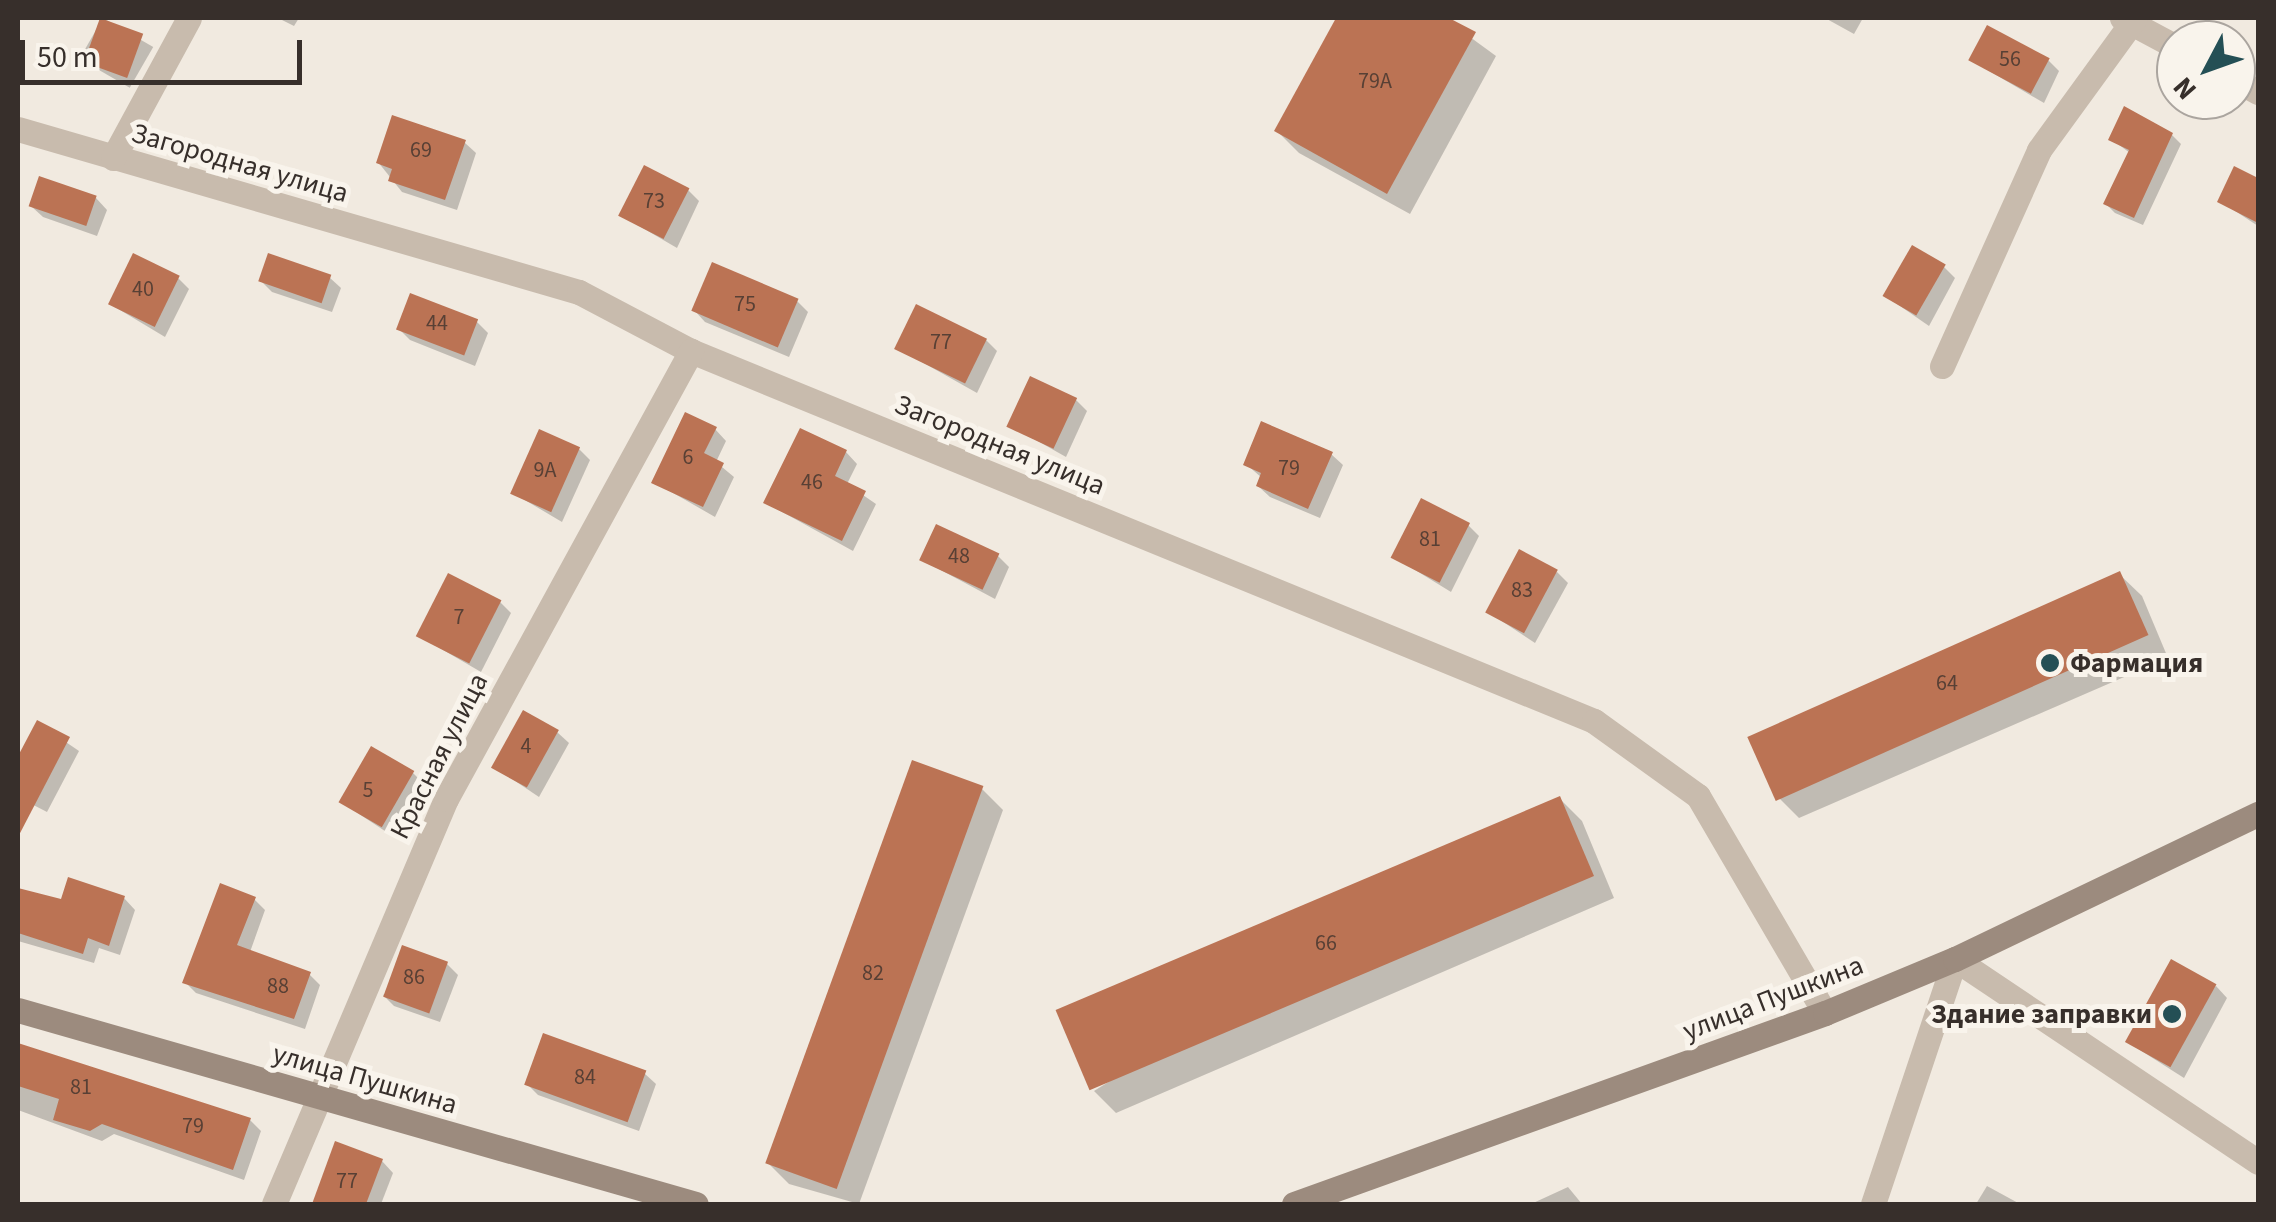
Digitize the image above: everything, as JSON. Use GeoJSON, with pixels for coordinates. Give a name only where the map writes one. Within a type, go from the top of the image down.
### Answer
{"type":"FeatureCollection","features":[{"type":"Feature","properties":{"kind":"main road","name":"улица Пушкина"},"geometry":{"type":"LineString","coordinates":[[1294,1204],[1825,1012],[1955,960],[2258,814]]}},
{"type":"Feature","properties":{"kind":"main road","name":"улица Пушкина"},"geometry":{"type":"LineString","coordinates":[[18,1010],[696,1204]]}},
{"type":"Feature","properties":{"kind":"street"},"geometry":{"type":"LineString","coordinates":[[113,158],[188,18]]}},
{"type":"Feature","properties":{"kind":"street"},"geometry":{"type":"LineString","coordinates":[[1942,366],[2040,150],[2130,19],[2156,35]]}},
{"type":"Feature","properties":{"kind":"street","name":"Загородная улица"},"geometry":{"type":"LineString","coordinates":[[18,129],[579,292],[690,350],[1594,721],[1698,796],[1825,1012]]}},
{"type":"Feature","properties":{"kind":"street","name":"Красная улица"},"geometry":{"type":"LineString","coordinates":[[274,1204],[446,799],[690,350]]}},
{"type":"Feature","properties":{"kind":"street"},"geometry":{"type":"LineString","coordinates":[[1873,1204],[1955,960],[2258,1162]]}},
{"type":"Feature","properties":{"kind":"building"},"geometry":{"type":"Polygon","coordinates":[[[100,18],[143,34],[127,78],[84,62],[100,18]]]}},
{"type":"Feature","properties":{"kind":"building"},"geometry":{"type":"Polygon","coordinates":[[[1336,18],[1449,18],[1476,32],[1387,194],[1274,131],[1336,18]]]}},
{"type":"Feature","properties":{"kind":"building"},"geometry":{"type":"Polygon","coordinates":[[[1987,25],[2050,58],[2031,94],[1968,60],[1987,25]]]}},
{"type":"Feature","properties":{"kind":"building"},"geometry":{"type":"Polygon","coordinates":[[[2124,106],[2173,133],[2134,218],[2103,204],[2129,150],[2108,140],[2124,106]]]}},
{"type":"Feature","properties":{"kind":"building"},"geometry":{"type":"Polygon","coordinates":[[[392,115],[466,140],[445,200],[388,181],[392,169],[376,163],[392,115]]]}},
{"type":"Feature","properties":{"kind":"building"},"geometry":{"type":"Polygon","coordinates":[[[644,165],[689,188],[664,239],[618,216],[644,165]]]}},
{"type":"Feature","properties":{"kind":"building"},"geometry":{"type":"Polygon","coordinates":[[[2234,166],[2258,178],[2258,223],[2217,202],[2234,166]]]}},
{"type":"Feature","properties":{"kind":"building"},"geometry":{"type":"Polygon","coordinates":[[[39,176],[97,196],[86,226],[29,206],[39,176]]]}},
{"type":"Feature","properties":{"kind":"building"},"geometry":{"type":"Polygon","coordinates":[[[1912,245],[1946,265],[1916,316],[1882,296],[1912,245]]]}},
{"type":"Feature","properties":{"kind":"building"},"geometry":{"type":"Polygon","coordinates":[[[133,253],[180,276],[155,327],[108,304],[133,253]]]}},
{"type":"Feature","properties":{"kind":"building"},"geometry":{"type":"Polygon","coordinates":[[[268,253],[331,275],[322,303],[258,281],[268,253]]]}},
{"type":"Feature","properties":{"kind":"building"},"geometry":{"type":"Polygon","coordinates":[[[712,262],[799,299],[778,348],[691,311],[712,262]]]}},
{"type":"Feature","properties":{"kind":"building"},"geometry":{"type":"Polygon","coordinates":[[[410,293],[478,319],[464,356],[396,329],[410,293]]]}},
{"type":"Feature","properties":{"kind":"building"},"geometry":{"type":"Polygon","coordinates":[[[916,304],[987,339],[965,384],[894,349],[916,304]]]}},
{"type":"Feature","properties":{"kind":"building"},"geometry":{"type":"Polygon","coordinates":[[[1030,376],[1077,398],[1053,449],[1006,427],[1030,376]]]}},
{"type":"Feature","properties":{"kind":"building"},"geometry":{"type":"Polygon","coordinates":[[[685,412],[717,427],[704,453],[724,463],[703,507],[651,483],[685,412]]]}},
{"type":"Feature","properties":{"kind":"building"},"geometry":{"type":"Polygon","coordinates":[[[1261,421],[1333,452],[1308,509],[1256,486],[1261,473],[1243,465],[1261,421]]]}},
{"type":"Feature","properties":{"kind":"building"},"geometry":{"type":"Polygon","coordinates":[[[800,428],[847,450],[835,476],[866,491],[842,541],[763,503],[800,428]]]}},
{"type":"Feature","properties":{"kind":"building"},"geometry":{"type":"Polygon","coordinates":[[[539,429],[580,447],[551,512],[510,494],[539,429]]]}},
{"type":"Feature","properties":{"kind":"building"},"geometry":{"type":"Polygon","coordinates":[[[1421,498],[1470,523],[1440,583],[1391,558],[1421,498]]]}},
{"type":"Feature","properties":{"kind":"building"},"geometry":{"type":"Polygon","coordinates":[[[936,524],[999,554],[983,590],[919,560],[936,524]]]}},
{"type":"Feature","properties":{"kind":"building"},"geometry":{"type":"Polygon","coordinates":[[[1519,549],[1558,570],[1524,633],[1485,613],[1519,549]]]}},
{"type":"Feature","properties":{"kind":"building"},"geometry":{"type":"Polygon","coordinates":[[[2120,571],[2148,635],[1776,801],[1747,737],[2120,571]]]}},
{"type":"Feature","properties":{"kind":"building"},"geometry":{"type":"Polygon","coordinates":[[[448,573],[501,600],[469,664],[416,636],[448,573]]]}},
{"type":"Feature","properties":{"kind":"building"},"geometry":{"type":"Polygon","coordinates":[[[523,710],[559,730],[527,788],[491,768],[523,710]]]}},
{"type":"Feature","properties":{"kind":"building"},"geometry":{"type":"Polygon","coordinates":[[[37,720],[70,737],[18,837],[18,756],[37,720]]]}},
{"type":"Feature","properties":{"kind":"building"},"geometry":{"type":"Polygon","coordinates":[[[371,746],[414,771],[382,827],[338,802],[371,746]]]}},
{"type":"Feature","properties":{"kind":"building"},"geometry":{"type":"Polygon","coordinates":[[[912,760],[983,786],[837,1189],[765,1163],[912,760]]]}},
{"type":"Feature","properties":{"kind":"building"},"geometry":{"type":"Polygon","coordinates":[[[1560,796],[1594,876],[1090,1090],[1056,1010],[1560,796]]]}},
{"type":"Feature","properties":{"kind":"building"},"geometry":{"type":"Polygon","coordinates":[[[68,877],[125,896],[109,946],[88,938],[83,954],[18,933],[18,888],[61,899],[68,877]]]}},
{"type":"Feature","properties":{"kind":"building"},"geometry":{"type":"Polygon","coordinates":[[[220,883],[256,897],[237,945],[311,972],[294,1019],[182,983],[220,883]]]}},
{"type":"Feature","properties":{"kind":"building"},"geometry":{"type":"Polygon","coordinates":[[[402,945],[448,962],[429,1013],[383,997],[402,945]]]}},
{"type":"Feature","properties":{"kind":"building","name":"Здание заправки"},"geometry":{"type":"Polygon","coordinates":[[[2171,959],[2216,984],[2170,1067],[2125,1042],[2171,959]]]}},
{"type":"Feature","properties":{"kind":"building"},"geometry":{"type":"Polygon","coordinates":[[[543,1033],[646,1071],[628,1122],[524,1085],[543,1033]]]}},
{"type":"Feature","properties":{"kind":"building"},"geometry":{"type":"Polygon","coordinates":[[[18,1043],[251,1118],[233,1170],[102,1124],[90,1131],[53,1120],[59,1099],[18,1086],[18,1043]]]}},
{"type":"Feature","properties":{"kind":"building"},"geometry":{"type":"Polygon","coordinates":[[[335,1141],[383,1159],[366,1204],[312,1204],[335,1141]]]}},
{"type":"Feature","properties":{"kind":"place","name":"Фармация"},"geometry":{"type":"Point","coordinates":[2050,663]}},
{"type":"Feature","properties":{"kind":"place","name":"Здание заправки"},"geometry":{"type":"Point","coordinates":[2172,1014]}}]}
